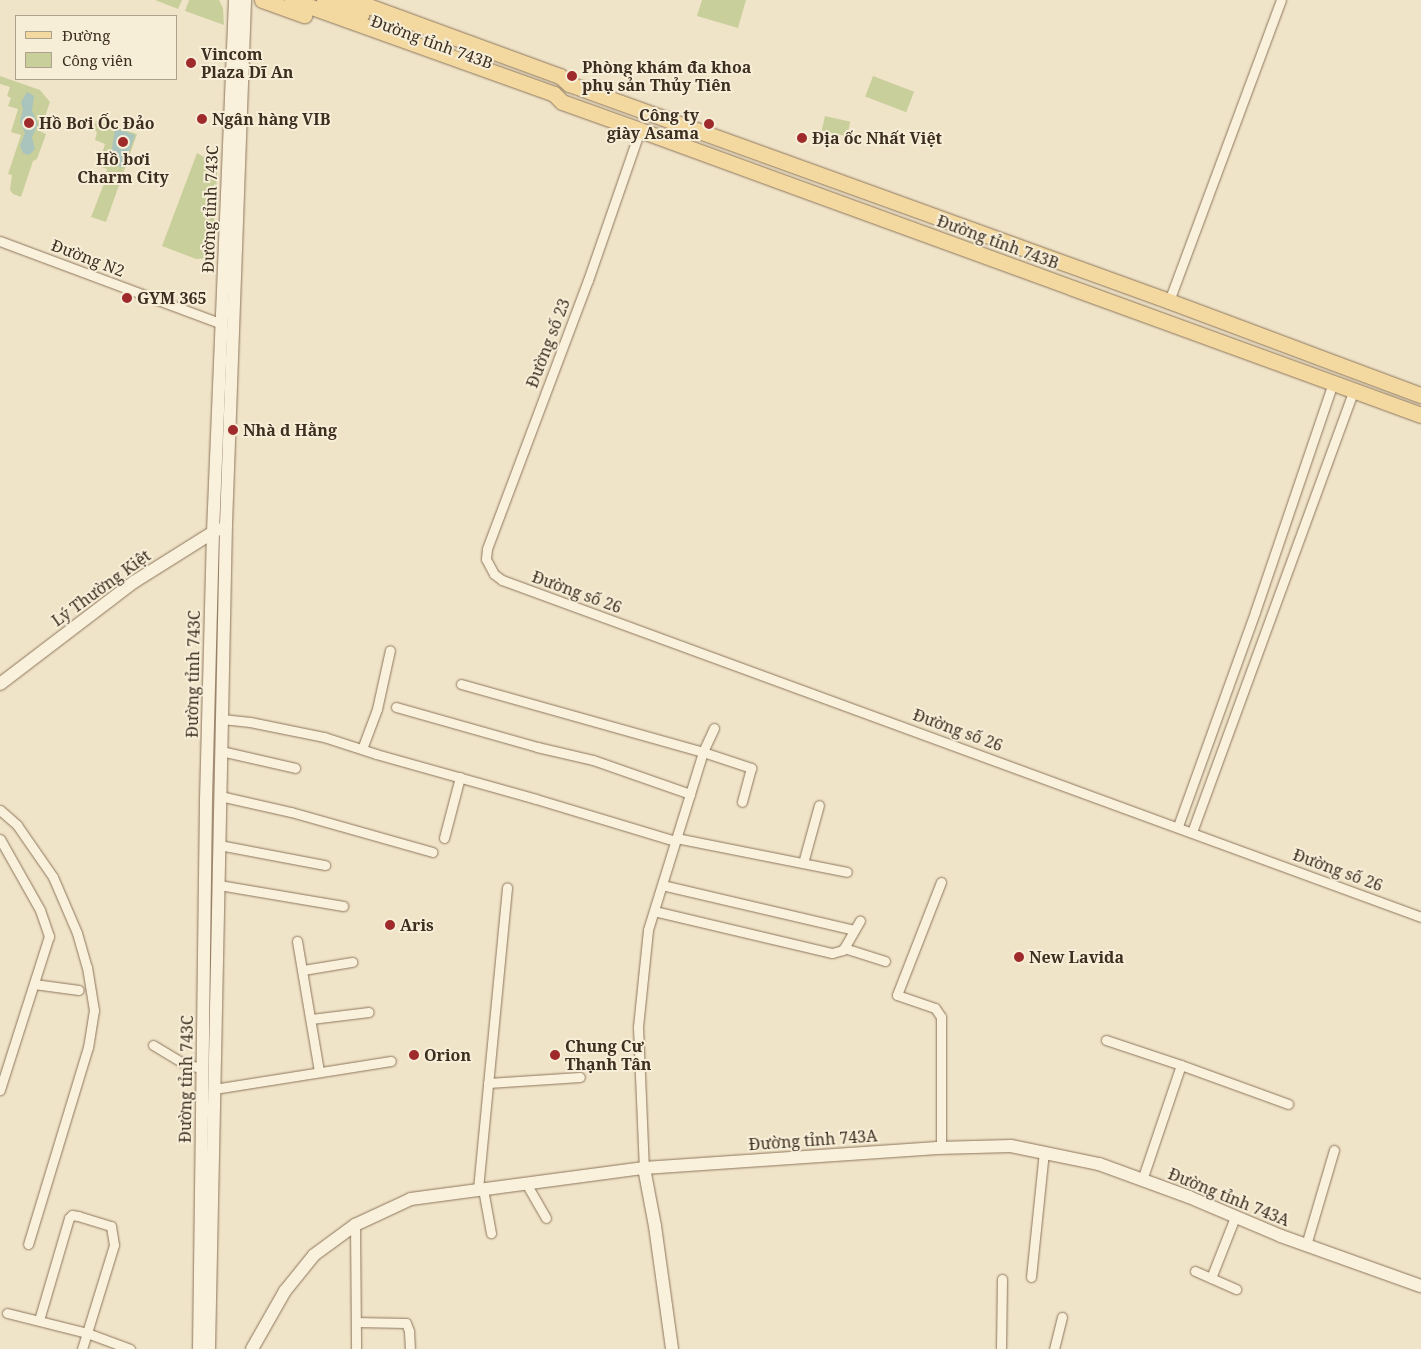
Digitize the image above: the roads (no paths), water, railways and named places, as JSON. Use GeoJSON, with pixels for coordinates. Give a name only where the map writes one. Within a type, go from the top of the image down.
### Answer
{"type":"FeatureCollection","features":[{"type":"Feature","properties":{"kind":"main road","name":"Đường tỉnh 743C"},"geometry":{"type":"LineString","coordinates":[[235,0],[235,139]]}},
{"type":"Feature","properties":{"kind":"main road","name":"Đường tỉnh 743C"},"geometry":{"type":"LineString","coordinates":[[209,1349],[222,751],[228,324],[235,139],[245,0]]}},
{"type":"Feature","properties":{"kind":"main road","name":"Đường tỉnh 743B"},"geometry":{"type":"LineString","coordinates":[[262,0],[550,103],[562,102],[1421,415]]}},
{"type":"Feature","properties":{"kind":"main road"},"geometry":{"type":"LineString","coordinates":[[292,0],[541,84]]}},
{"type":"Feature","properties":{"kind":"main road"},"geometry":{"type":"LineString","coordinates":[[324,0],[541,84]]}},
{"type":"Feature","properties":{"kind":"main road","name":"Đường tỉnh 743B"},"geometry":{"type":"LineString","coordinates":[[352,0],[560,76],[569,84],[1169,301],[1421,395]]}},
{"type":"Feature","properties":{"kind":"main road","name":"Đường tỉnh 743B"},"geometry":{"type":"LineString","coordinates":[[541,84],[562,102]]}},
{"type":"Feature","properties":{"kind":"main road","name":"Đường tỉnh 743B"},"geometry":{"type":"LineString","coordinates":[[541,84],[569,84]]}},
{"type":"Feature","properties":{"kind":"main road"},"geometry":{"type":"LineString","coordinates":[[1006,264],[1013,246]]}},
{"type":"Feature","properties":{"kind":"main road","name":"Đường tỉnh 743C"},"geometry":{"type":"LineString","coordinates":[[199,1349],[202,1069],[213,532],[228,324]]}},
{"type":"Feature","properties":{"kind":"main road","name":"Lý Thường Kiệt"},"geometry":{"type":"LineString","coordinates":[[0,684],[134,582],[226,524]]}},
{"type":"Feature","properties":{"kind":"main road","name":"Đường tỉnh 743A"},"geometry":{"type":"LineString","coordinates":[[252,1349],[277,1304],[302,1267],[314,1255],[355,1225],[411,1199],[644,1168],[941,1148],[1011,1146],[1099,1164],[1306,1245],[1421,1286]]}},
{"type":"Feature","properties":{"kind":"main road"},"geometry":{"type":"LineString","coordinates":[[644,1168],[655,1226],[672,1349]]}},
{"type":"Feature","properties":{"kind":"street"},"geometry":{"type":"LineString","coordinates":[[1169,301],[1281,0]]}},
{"type":"Feature","properties":{"kind":"street","name":"Đường số 23"},"geometry":{"type":"LineString","coordinates":[[489,566],[486,559],[487,549],[588,280],[640,130]]}},
{"type":"Feature","properties":{"kind":"street","name":"Đường N2"},"geometry":{"type":"LineString","coordinates":[[0,241],[228,324]]}},
{"type":"Feature","properties":{"kind":"street"},"geometry":{"type":"LineString","coordinates":[[1178,826],[1255,612],[1333,383]]}},
{"type":"Feature","properties":{"kind":"street"},"geometry":{"type":"LineString","coordinates":[[1192,832],[1354,390]]}},
{"type":"Feature","properties":{"kind":"street","name":"Đường số 26"},"geometry":{"type":"LineString","coordinates":[[489,566],[502,580],[1178,826],[1421,917]]}},
{"type":"Feature","properties":{"kind":"street"},"geometry":{"type":"LineString","coordinates":[[1255,612],[1271,616]]}},
{"type":"Feature","properties":{"kind":"street"},"geometry":{"type":"LineString","coordinates":[[362,748],[377,708],[390,650]]}},
{"type":"Feature","properties":{"kind":"street"},"geometry":{"type":"LineString","coordinates":[[461,684],[704,752],[751,768],[742,802]]}},
{"type":"Feature","properties":{"kind":"street"},"geometry":{"type":"LineString","coordinates":[[396,708],[537,747],[593,760],[690,794]]}},
{"type":"Feature","properties":{"kind":"street"},"geometry":{"type":"LineString","coordinates":[[222,719],[250,722],[324,737],[376,754],[675,839],[847,872]]}},
{"type":"Feature","properties":{"kind":"street"},"geometry":{"type":"LineString","coordinates":[[644,1168],[638,1027],[648,930],[675,839],[714,728]]}},
{"type":"Feature","properties":{"kind":"street"},"geometry":{"type":"LineString","coordinates":[[222,751],[294,768]]}},
{"type":"Feature","properties":{"kind":"street"},"geometry":{"type":"LineString","coordinates":[[444,838],[460,777]]}},
{"type":"Feature","properties":{"kind":"street"},"geometry":{"type":"LineString","coordinates":[[220,796],[291,812],[432,852]]}},
{"type":"Feature","properties":{"kind":"street"},"geometry":{"type":"LineString","coordinates":[[803,863],[819,805]]}},
{"type":"Feature","properties":{"kind":"street"},"geometry":{"type":"LineString","coordinates":[[0,810],[17,825],[53,877],[77,932],[87,967],[94,1010],[88,1047],[28,1244]]}},
{"type":"Feature","properties":{"kind":"street"},"geometry":{"type":"LineString","coordinates":[[0,839],[46,925],[49,936],[0,1090]]}},
{"type":"Feature","properties":{"kind":"street"},"geometry":{"type":"LineString","coordinates":[[219,845],[325,865]]}},
{"type":"Feature","properties":{"kind":"street"},"geometry":{"type":"LineString","coordinates":[[941,882],[898,995],[935,1008],[942,1017],[941,1148]]}},
{"type":"Feature","properties":{"kind":"street"},"geometry":{"type":"LineString","coordinates":[[219,885],[343,906]]}},
{"type":"Feature","properties":{"kind":"street"},"geometry":{"type":"LineString","coordinates":[[662,885],[854,930]]}},
{"type":"Feature","properties":{"kind":"street"},"geometry":{"type":"LineString","coordinates":[[491,1233],[481,1189],[488,1083],[507,887]]}},
{"type":"Feature","properties":{"kind":"street"},"geometry":{"type":"LineString","coordinates":[[654,911],[832,953],[837,953],[844,948],[860,920]]}},
{"type":"Feature","properties":{"kind":"street"},"geometry":{"type":"LineString","coordinates":[[297,941],[319,1071]]}},
{"type":"Feature","properties":{"kind":"street"},"geometry":{"type":"LineString","coordinates":[[844,948],[885,962]]}},
{"type":"Feature","properties":{"kind":"street"},"geometry":{"type":"LineString","coordinates":[[303,970],[352,962]]}},
{"type":"Feature","properties":{"kind":"street"},"geometry":{"type":"LineString","coordinates":[[34,984],[79,990]]}},
{"type":"Feature","properties":{"kind":"street"},"geometry":{"type":"LineString","coordinates":[[311,1019],[369,1012]]}},
{"type":"Feature","properties":{"kind":"street"},"geometry":{"type":"LineString","coordinates":[[1106,1040],[1288,1104]]}},
{"type":"Feature","properties":{"kind":"street"},"geometry":{"type":"LineString","coordinates":[[153,1045],[181,1062],[202,1069]]}},
{"type":"Feature","properties":{"kind":"street"},"geometry":{"type":"LineString","coordinates":[[214,1090],[319,1071],[391,1061]]}},
{"type":"Feature","properties":{"kind":"street"},"geometry":{"type":"LineString","coordinates":[[1142,1180],[1181,1066]]}},
{"type":"Feature","properties":{"kind":"street"},"geometry":{"type":"LineString","coordinates":[[488,1083],[580,1077]]}},
{"type":"Feature","properties":{"kind":"street"},"geometry":{"type":"LineString","coordinates":[[1306,1245],[1334,1150]]}},
{"type":"Feature","properties":{"kind":"street"},"geometry":{"type":"LineString","coordinates":[[1031,1277],[1044,1152]]}},
{"type":"Feature","properties":{"kind":"street"},"geometry":{"type":"LineString","coordinates":[[527,1185],[546,1218]]}},
{"type":"Feature","properties":{"kind":"street"},"geometry":{"type":"LineString","coordinates":[[39,1320],[69,1218],[78,1216],[111,1226],[114,1245],[82,1349]]}},
{"type":"Feature","properties":{"kind":"street"},"geometry":{"type":"LineString","coordinates":[[1211,1278],[1235,1217]]}},
{"type":"Feature","properties":{"kind":"street"},"geometry":{"type":"LineString","coordinates":[[355,1225],[356,1349]]}},
{"type":"Feature","properties":{"kind":"street"},"geometry":{"type":"LineString","coordinates":[[1195,1271],[1236,1289]]}},
{"type":"Feature","properties":{"kind":"street"},"geometry":{"type":"LineString","coordinates":[[1001,1349],[1002,1278]]}},
{"type":"Feature","properties":{"kind":"street"},"geometry":{"type":"LineString","coordinates":[[7,1313],[87,1333],[130,1349]]}},
{"type":"Feature","properties":{"kind":"street"},"geometry":{"type":"LineString","coordinates":[[1054,1349],[1062,1316]]}},
{"type":"Feature","properties":{"kind":"street"},"geometry":{"type":"LineString","coordinates":[[356,1322],[406,1323],[409,1331],[410,1349]]}},
{"type":"Feature","properties":{"kind":"water","name":"Hồ Bơi Ốc Đảo"},"geometry":{"type":"Polygon","coordinates":[[[27,92],[34,96],[32,111],[38,124],[32,137],[35,149],[29,155],[23,153],[20,146],[25,133],[20,122],[23,109],[21,102],[27,92]]]}},
{"type":"Feature","properties":{"kind":"water","name":"Hồ bơi Charm City"},"geometry":{"type":"Polygon","coordinates":[[[115,128],[135,135],[123,168],[104,160],[112,149],[115,128]]]}},
{"type":"Feature","properties":{"kind":"place","name":"Vincom Plaza Dĩ An"},"geometry":{"type":"Point","coordinates":[191,63]}},
{"type":"Feature","properties":{"kind":"place","name":"Phòng khám đa khoa phụ sản Thủy Tiên"},"geometry":{"type":"Point","coordinates":[572,76]}},
{"type":"Feature","properties":{"kind":"place","name":"Ngân hàng VIB"},"geometry":{"type":"Point","coordinates":[202,119]}},
{"type":"Feature","properties":{"kind":"place","name":"Hồ Bơi Ốc Đảo"},"geometry":{"type":"Point","coordinates":[29,123]}},
{"type":"Feature","properties":{"kind":"place","name":"Công ty giày Asama"},"geometry":{"type":"Point","coordinates":[709,124]}},
{"type":"Feature","properties":{"kind":"place","name":"Địa ốc Nhất Việt"},"geometry":{"type":"Point","coordinates":[802,138]}},
{"type":"Feature","properties":{"kind":"place","name":"Hồ bơi Charm City"},"geometry":{"type":"Point","coordinates":[123,142]}},
{"type":"Feature","properties":{"kind":"place","name":"GYM 365"},"geometry":{"type":"Point","coordinates":[127,298]}},
{"type":"Feature","properties":{"kind":"place","name":"Nhà d Hằng"},"geometry":{"type":"Point","coordinates":[233,430]}},
{"type":"Feature","properties":{"kind":"place","name":"Aris"},"geometry":{"type":"Point","coordinates":[390,925]}},
{"type":"Feature","properties":{"kind":"place","name":"New Lavida"},"geometry":{"type":"Point","coordinates":[1019,957]}},
{"type":"Feature","properties":{"kind":"place","name":"Orion"},"geometry":{"type":"Point","coordinates":[414,1055]}},
{"type":"Feature","properties":{"kind":"place","name":"Chung Cư Thạnh Tân"},"geometry":{"type":"Point","coordinates":[555,1055]}}]}
